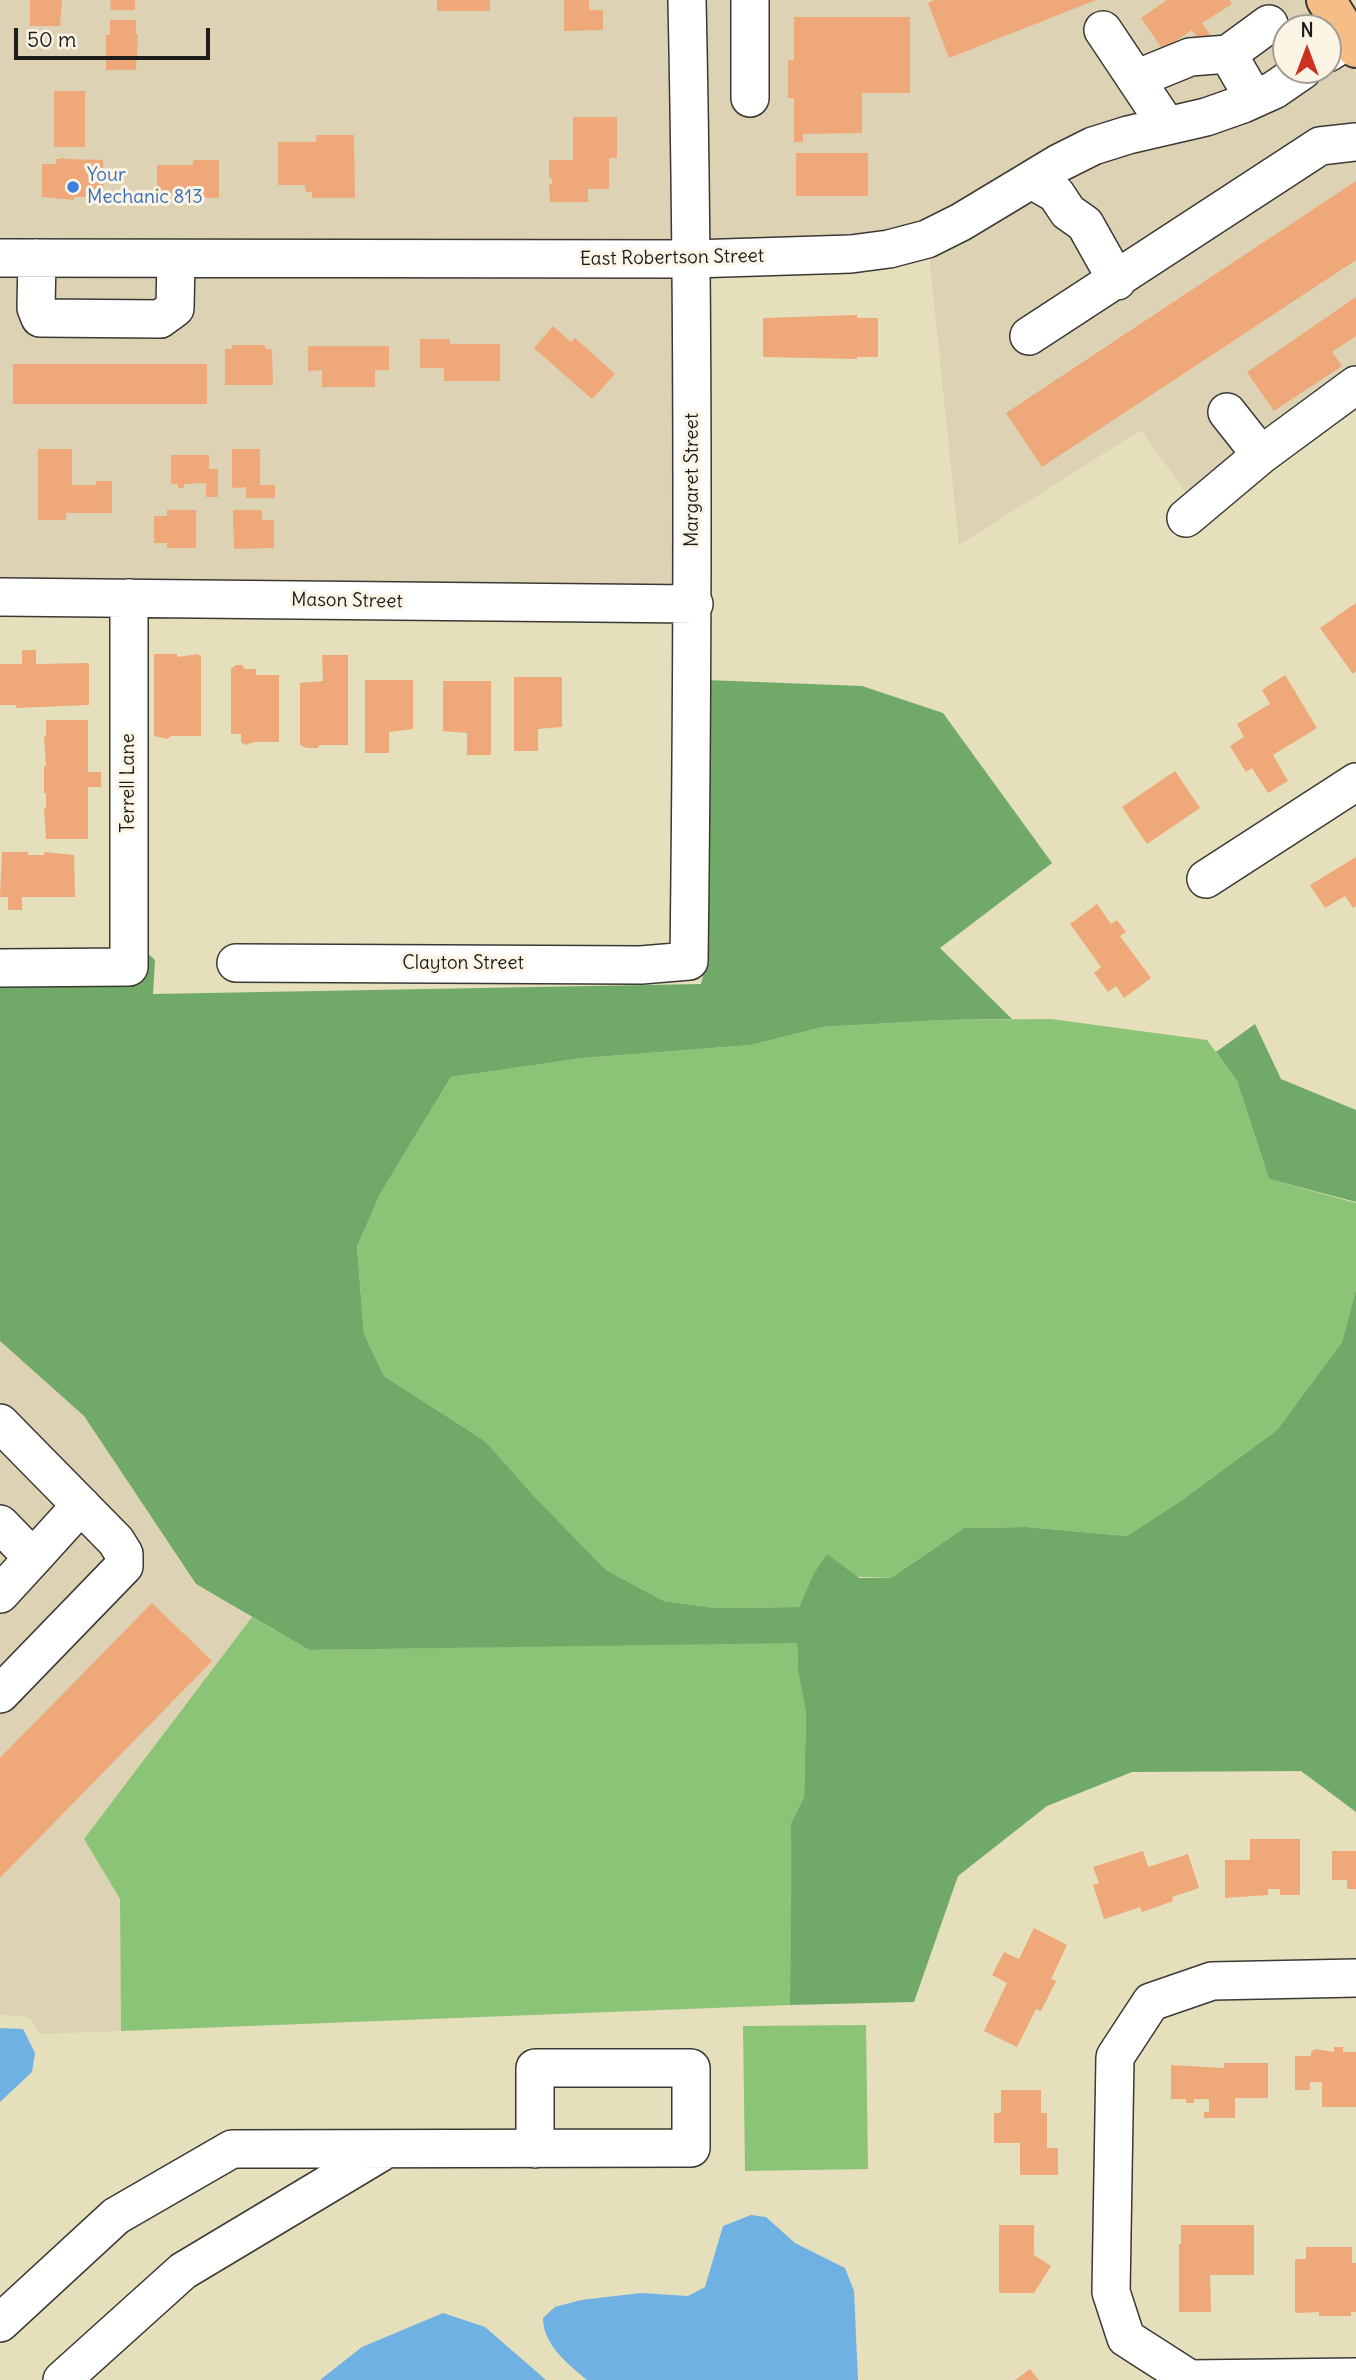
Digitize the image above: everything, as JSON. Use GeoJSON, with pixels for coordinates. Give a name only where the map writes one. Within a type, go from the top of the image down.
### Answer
{"type":"FeatureCollection","features":[{"type":"Feature","properties":{"kind":"main road"},"geometry":{"type":"LineString","coordinates":[[1325,0],[1347,44]]}},
{"type":"Feature","properties":{"kind":"street","name":"Margaret Street"},"geometry":{"type":"LineString","coordinates":[[687,0],[693,259],[694,604],[689,961]]}},
{"type":"Feature","properties":{"kind":"street"},"geometry":{"type":"LineString","coordinates":[[750,0],[750,98]]}},
{"type":"Feature","properties":{"kind":"street"},"geometry":{"type":"LineString","coordinates":[[1136,79],[1190,57],[1228,54],[1269,24]]}},
{"type":"Feature","properties":{"kind":"street"},"geometry":{"type":"LineString","coordinates":[[1103,30],[1167,126]]}},
{"type":"Feature","properties":{"kind":"street"},"geometry":{"type":"LineString","coordinates":[[1228,54],[1254,99]]}},
{"type":"Feature","properties":{"kind":"street","name":"East Robertson Street"},"geometry":{"type":"LineString","coordinates":[[0,258],[693,259],[851,254],[927,239],[1076,155],[1128,135],[1206,117],[1254,99],[1282,84]]}},
{"type":"Feature","properties":{"kind":"street"},"geometry":{"type":"LineString","coordinates":[[1029,336],[1320,146],[1356,142]]}},
{"type":"Feature","properties":{"kind":"street"},"geometry":{"type":"LineString","coordinates":[[1076,155],[1075,184],[1084,205],[1085,224]]}},
{"type":"Feature","properties":{"kind":"street"},"geometry":{"type":"LineString","coordinates":[[1032,180],[1056,194],[1068,212],[1085,224],[1117,281]]}},
{"type":"Feature","properties":{"kind":"street"},"geometry":{"type":"LineString","coordinates":[[37,258],[36,308],[40,318],[133,319],[160,319],[175,308],[176,258]]}},
{"type":"Feature","properties":{"kind":"street"},"geometry":{"type":"LineString","coordinates":[[1186,518],[1261,456],[1356,385]]}},
{"type":"Feature","properties":{"kind":"street"},"geometry":{"type":"LineString","coordinates":[[1227,412],[1261,456]]}},
{"type":"Feature","properties":{"kind":"street","name":"Mason Street"},"geometry":{"type":"LineString","coordinates":[[0,597],[694,604]]}},
{"type":"Feature","properties":{"kind":"street","name":"Terrell Lane"},"geometry":{"type":"LineString","coordinates":[[0,968],[129,967],[129,598]]}},
{"type":"Feature","properties":{"kind":"street"},"geometry":{"type":"LineString","coordinates":[[1206,879],[1356,782]]}},
{"type":"Feature","properties":{"kind":"street","name":"Clayton Street"},"geometry":{"type":"LineString","coordinates":[[236,963],[642,965],[689,961]]}},
{"type":"Feature","properties":{"kind":"street"},"geometry":{"type":"LineString","coordinates":[[0,1423],[116,1541],[124,1554],[124,1566],[0,1694]]}},
{"type":"Feature","properties":{"kind":"street"},"geometry":{"type":"LineString","coordinates":[[0,1594],[81,1505]]}},
{"type":"Feature","properties":{"kind":"street"},"geometry":{"type":"LineString","coordinates":[[0,1524],[33,1558]]}},
{"type":"Feature","properties":{"kind":"street"},"geometry":{"type":"LineString","coordinates":[[1356,1978],[1212,1981],[1150,2002],[1115,2057],[1111,2292],[1126,2338],[1191,2379],[1356,2377]]}},
{"type":"Feature","properties":{"kind":"street"},"geometry":{"type":"LineString","coordinates":[[0,2323],[116,2216],[232,2149],[535,2149],[691,2148],[691,2068],[535,2068],[535,2149]]}},
{"type":"Feature","properties":{"kind":"street"},"geometry":{"type":"LineString","coordinates":[[62,2380],[183,2272],[385,2149]]}},
{"type":"Feature","properties":{"kind":"shaded area"},"geometry":{"type":"Polygon","coordinates":[[[0,0],[674,0],[679,244],[0,243],[0,0]]]}},
{"type":"Feature","properties":{"kind":"shaded area"},"geometry":{"type":"Polygon","coordinates":[[[701,0],[1309,0],[1318,14],[1272,14],[1272,73],[1267,76],[923,224],[887,234],[706,244],[701,0]]]}},
{"type":"Feature","properties":{"kind":"shaded area"},"geometry":{"type":"Polygon","coordinates":[[[1346,59],[1356,73],[1356,411],[1198,509],[1141,430],[959,545],[929,254],[1098,160],[1280,103],[1308,84],[1342,84],[1342,62],[1346,59]]]}},
{"type":"Feature","properties":{"kind":"shaded area"},"geometry":{"type":"Polygon","coordinates":[[[0,273],[680,275],[680,589],[0,581],[0,273]]]}},
{"type":"Feature","properties":{"kind":"shaded area"},"geometry":{"type":"Polygon","coordinates":[[[0,1341],[84,1416],[195,1584],[252,1617],[84,1839],[120,1899],[121,2031],[39,2034],[31,2019],[0,2015],[0,1341]]]}},
{"type":"Feature","properties":{"kind":"green space"},"geometry":{"type":"Polygon","coordinates":[[[706,680],[862,686],[943,713],[1052,863],[940,948],[1012,1019],[823,1027],[751,1045],[583,1058],[451,1077],[380,1194],[357,1247],[364,1334],[384,1376],[485,1441],[606,1570],[664,1601],[715,1608],[799,1607],[813,1575],[827,1554],[859,1578],[891,1578],[964,1528],[1027,1527],[1127,1536],[1182,1500],[1277,1430],[1342,1342],[1356,1289],[1356,1812],[1301,1771],[1132,1772],[1047,1806],[958,1876],[914,2002],[790,2005],[791,1823],[804,1797],[806,1713],[798,1671],[797,1643],[309,1650],[196,1584],[84,1416],[0,1341],[0,983],[142,982],[143,949],[155,960],[153,994],[701,984],[706,680]]]}},
{"type":"Feature","properties":{"kind":"green space"},"geometry":{"type":"Polygon","coordinates":[[[1051,1019],[1207,1040],[1237,1081],[1269,1179],[1356,1203],[1356,1289],[1342,1342],[1277,1430],[1182,1500],[1127,1536],[1028,1527],[964,1528],[891,1578],[813,1575],[799,1607],[715,1608],[664,1601],[606,1570],[485,1441],[384,1376],[364,1334],[357,1247],[380,1194],[451,1077],[583,1058],[751,1045],[823,1027],[943,1020],[1051,1019]]]}},
{"type":"Feature","properties":{"kind":"green space"},"geometry":{"type":"Polygon","coordinates":[[[1255,1024],[1281,1079],[1356,1110],[1356,1202],[1269,1179],[1237,1081],[1216,1052],[1255,1024]]]}},
{"type":"Feature","properties":{"kind":"green space"},"geometry":{"type":"Polygon","coordinates":[[[252,1617],[309,1650],[797,1642],[798,1671],[806,1713],[804,1797],[791,1823],[790,2005],[121,2031],[120,1899],[84,1839],[252,1617]]]}},
{"type":"Feature","properties":{"kind":"green space"},"geometry":{"type":"Polygon","coordinates":[[[866,2025],[868,2169],[745,2171],[743,2026],[866,2025]]]}},
{"type":"Feature","properties":{"kind":"water"},"geometry":{"type":"Polygon","coordinates":[[[0,2028],[23,2029],[35,2053],[32,2072],[0,2102],[0,2028]]]}},
{"type":"Feature","properties":{"kind":"water"},"geometry":{"type":"Polygon","coordinates":[[[751,2215],[766,2217],[795,2243],[845,2268],[854,2291],[858,2380],[587,2380],[552,2345],[544,2328],[543,2318],[555,2307],[581,2300],[641,2293],[688,2296],[705,2287],[723,2226],[751,2215]]]}},
{"type":"Feature","properties":{"kind":"water"},"geometry":{"type":"Polygon","coordinates":[[[443,2313],[485,2327],[546,2380],[320,2380],[362,2347],[443,2313]]]}},
{"type":"Feature","properties":{"kind":"building"},"geometry":{"type":"Polygon","coordinates":[[[30,0],[62,0],[60,26],[30,26],[30,0]]]}},
{"type":"Feature","properties":{"kind":"building"},"geometry":{"type":"Polygon","coordinates":[[[110,0],[135,0],[135,10],[111,10],[110,0]]]}},
{"type":"Feature","properties":{"kind":"building"},"geometry":{"type":"Polygon","coordinates":[[[437,0],[490,0],[490,11],[437,11],[437,0]]]}},
{"type":"Feature","properties":{"kind":"building"},"geometry":{"type":"Polygon","coordinates":[[[564,0],[589,0],[589,10],[603,10],[603,30],[564,31],[564,0]]]}},
{"type":"Feature","properties":{"kind":"building"},"geometry":{"type":"Polygon","coordinates":[[[934,0],[1096,0],[949,58],[928,3],[934,0]]]}},
{"type":"Feature","properties":{"kind":"building"},"geometry":{"type":"Polygon","coordinates":[[[1167,0],[1230,0],[1232,4],[1202,23],[1213,39],[1203,46],[1192,30],[1163,50],[1141,18],[1167,0]]]}},
{"type":"Feature","properties":{"kind":"building"},"geometry":{"type":"Polygon","coordinates":[[[794,17],[910,17],[910,93],[862,93],[862,133],[803,134],[803,142],[794,142],[794,98],[788,98],[788,60],[794,60],[794,17]]]}},
{"type":"Feature","properties":{"kind":"building"},"geometry":{"type":"Polygon","coordinates":[[[110,20],[136,20],[136,70],[106,70],[106,35],[110,35],[110,20]]]}},
{"type":"Feature","properties":{"kind":"building"},"geometry":{"type":"Polygon","coordinates":[[[54,91],[85,91],[85,147],[54,147],[54,91]]]}},
{"type":"Feature","properties":{"kind":"building"},"geometry":{"type":"Polygon","coordinates":[[[573,117],[617,117],[617,158],[609,158],[609,189],[588,189],[588,202],[550,202],[549,184],[552,184],[552,178],[549,178],[549,160],[573,160],[573,117]]]}},
{"type":"Feature","properties":{"kind":"building"},"geometry":{"type":"Polygon","coordinates":[[[316,135],[354,135],[355,198],[312,198],[312,192],[306,192],[305,185],[278,185],[278,142],[316,142],[316,135]]]}},
{"type":"Feature","properties":{"kind":"building"},"geometry":{"type":"Polygon","coordinates":[[[796,153],[868,153],[868,196],[796,196],[796,153]]]}},
{"type":"Feature","properties":{"kind":"building"},"geometry":{"type":"Polygon","coordinates":[[[62,157],[103,160],[104,197],[74,197],[74,200],[42,197],[42,164],[56,164],[56,159],[62,157]]]}},
{"type":"Feature","properties":{"kind":"building"},"geometry":{"type":"Polygon","coordinates":[[[193,160],[219,160],[219,198],[176,198],[176,193],[157,193],[157,165],[193,165],[193,160]]]}},
{"type":"Feature","properties":{"kind":"building"},"geometry":{"type":"Polygon","coordinates":[[[1356,181],[1356,260],[1042,467],[1006,413],[1356,181]]]}},
{"type":"Feature","properties":{"kind":"building"},"geometry":{"type":"Polygon","coordinates":[[[1356,297],[1356,336],[1332,352],[1342,366],[1274,411],[1247,372],[1356,297]]]}},
{"type":"Feature","properties":{"kind":"building"},"geometry":{"type":"Polygon","coordinates":[[[857,315],[857,318],[878,318],[878,357],[763,357],[763,318],[857,315]]]}},
{"type":"Feature","properties":{"kind":"building"},"geometry":{"type":"Polygon","coordinates":[[[553,326],[571,342],[575,338],[615,374],[592,399],[534,348],[553,326]]]}},
{"type":"Feature","properties":{"kind":"building"},"geometry":{"type":"Polygon","coordinates":[[[420,339],[450,339],[450,344],[500,344],[500,381],[444,381],[444,368],[420,368],[420,339]]]}},
{"type":"Feature","properties":{"kind":"building"},"geometry":{"type":"Polygon","coordinates":[[[232,345],[265,345],[265,349],[272,349],[273,385],[225,385],[225,349],[232,349],[232,345]]]}},
{"type":"Feature","properties":{"kind":"building"},"geometry":{"type":"Polygon","coordinates":[[[308,346],[389,346],[389,370],[375,370],[375,387],[322,387],[322,370],[308,371],[308,346]]]}},
{"type":"Feature","properties":{"kind":"building"},"geometry":{"type":"Polygon","coordinates":[[[13,364],[207,364],[207,404],[13,404],[13,364]]]}},
{"type":"Feature","properties":{"kind":"building"},"geometry":{"type":"Polygon","coordinates":[[[38,449],[72,449],[72,485],[96,485],[96,481],[112,481],[112,513],[66,513],[66,520],[38,520],[38,449]]]}},
{"type":"Feature","properties":{"kind":"building"},"geometry":{"type":"Polygon","coordinates":[[[232,449],[260,449],[260,485],[275,485],[275,498],[246,498],[246,487],[232,488],[232,449]]]}},
{"type":"Feature","properties":{"kind":"building"},"geometry":{"type":"Polygon","coordinates":[[[171,455],[209,455],[209,469],[218,469],[218,497],[206,497],[206,483],[184,484],[184,488],[171,484],[171,455]]]}},
{"type":"Feature","properties":{"kind":"building"},"geometry":{"type":"Polygon","coordinates":[[[167,510],[196,510],[196,548],[167,548],[167,543],[154,543],[154,516],[167,516],[167,510]]]}},
{"type":"Feature","properties":{"kind":"building"},"geometry":{"type":"Polygon","coordinates":[[[233,510],[262,510],[262,520],[274,520],[274,548],[234,549],[233,510]]]}},
{"type":"Feature","properties":{"kind":"building"},"geometry":{"type":"Polygon","coordinates":[[[1356,603],[1356,671],[1353,674],[1320,628],[1356,603]]]}},
{"type":"Feature","properties":{"kind":"building"},"geometry":{"type":"Polygon","coordinates":[[[22,650],[36,650],[36,664],[89,663],[89,705],[16,708],[16,705],[0,705],[0,664],[22,664],[22,650]]]}},
{"type":"Feature","properties":{"kind":"building"},"geometry":{"type":"Polygon","coordinates":[[[154,654],[177,654],[177,657],[198,654],[201,657],[201,736],[171,736],[167,739],[154,736],[154,654]]]}},
{"type":"Feature","properties":{"kind":"building"},"geometry":{"type":"Polygon","coordinates":[[[322,655],[348,655],[348,745],[307,748],[300,745],[300,683],[323,681],[322,655]]]}},
{"type":"Feature","properties":{"kind":"building"},"geometry":{"type":"Polygon","coordinates":[[[242,665],[245,669],[256,669],[256,675],[279,675],[279,742],[254,742],[245,745],[241,742],[241,734],[231,734],[231,669],[242,665]]]}},
{"type":"Feature","properties":{"kind":"building"},"geometry":{"type":"Polygon","coordinates":[[[1285,675],[1317,728],[1273,755],[1288,781],[1268,793],[1252,768],[1246,772],[1230,746],[1244,737],[1237,724],[1270,704],[1262,690],[1285,675]]]}},
{"type":"Feature","properties":{"kind":"building"},"geometry":{"type":"Polygon","coordinates":[[[514,677],[562,677],[562,727],[538,729],[538,751],[514,751],[514,677]]]}},
{"type":"Feature","properties":{"kind":"building"},"geometry":{"type":"Polygon","coordinates":[[[365,680],[413,680],[413,729],[389,732],[389,753],[365,753],[365,680]]]}},
{"type":"Feature","properties":{"kind":"building"},"geometry":{"type":"Polygon","coordinates":[[[443,681],[491,681],[491,755],[467,755],[467,733],[443,731],[443,681]]]}},
{"type":"Feature","properties":{"kind":"building"},"geometry":{"type":"Polygon","coordinates":[[[46,720],[88,720],[88,772],[101,772],[101,787],[88,787],[88,839],[46,839],[46,720]]]}},
{"type":"Feature","properties":{"kind":"building"},"geometry":{"type":"Polygon","coordinates":[[[1175,771],[1200,808],[1147,844],[1122,807],[1175,771]]]}},
{"type":"Feature","properties":{"kind":"building"},"geometry":{"type":"Polygon","coordinates":[[[2,852],[74,855],[75,897],[22,897],[22,910],[8,910],[8,897],[0,897],[2,852]]]}},
{"type":"Feature","properties":{"kind":"building"},"geometry":{"type":"Polygon","coordinates":[[[1356,857],[1356,906],[1353,908],[1345,896],[1325,908],[1310,885],[1356,857]]]}},
{"type":"Feature","properties":{"kind":"building"},"geometry":{"type":"Polygon","coordinates":[[[1097,904],[1111,924],[1117,920],[1126,932],[1120,936],[1151,978],[1124,998],[1116,986],[1108,992],[1094,973],[1101,967],[1070,924],[1097,904]]]}},
{"type":"Feature","properties":{"kind":"building"},"geometry":{"type":"Polygon","coordinates":[[[152,1603],[212,1661],[0,1878],[0,1758],[152,1603]]]}},
{"type":"Feature","properties":{"kind":"building"},"geometry":{"type":"Polygon","coordinates":[[[1250,1839],[1300,1839],[1300,1895],[1280,1895],[1280,1889],[1268,1889],[1268,1895],[1225,1898],[1225,1860],[1250,1860],[1250,1839]]]}},
{"type":"Feature","properties":{"kind":"building"},"geometry":{"type":"Polygon","coordinates":[[[1143,1851],[1148,1867],[1188,1854],[1199,1888],[1172,1897],[1173,1901],[1142,1912],[1140,1907],[1104,1919],[1093,1885],[1099,1883],[1093,1867],[1143,1851]]]}},
{"type":"Feature","properties":{"kind":"building"},"geometry":{"type":"Polygon","coordinates":[[[1332,1851],[1356,1851],[1356,1889],[1347,1889],[1347,1880],[1332,1880],[1332,1851]]]}},
{"type":"Feature","properties":{"kind":"building"},"geometry":{"type":"Polygon","coordinates":[[[1034,1928],[1067,1945],[1051,1979],[1056,1981],[1041,2011],[1036,2009],[1017,2047],[984,2031],[1007,1983],[992,1975],[1004,1952],[1019,1959],[1034,1928]]]}},
{"type":"Feature","properties":{"kind":"building"},"geometry":{"type":"Polygon","coordinates":[[[1334,2047],[1343,2047],[1343,2052],[1356,2052],[1356,2107],[1322,2107],[1322,2082],[1310,2082],[1310,2090],[1295,2090],[1295,2056],[1311,2056],[1315,2049],[1334,2052],[1334,2047]]]}},
{"type":"Feature","properties":{"kind":"building"},"geometry":{"type":"Polygon","coordinates":[[[1224,2063],[1268,2063],[1268,2098],[1235,2098],[1235,2118],[1204,2118],[1204,2112],[1209,2112],[1209,2099],[1194,2099],[1194,2103],[1186,2103],[1186,2099],[1171,2099],[1171,2065],[1224,2068],[1224,2063]]]}},
{"type":"Feature","properties":{"kind":"building"},"geometry":{"type":"Polygon","coordinates":[[[1001,2090],[1041,2090],[1041,2113],[1047,2113],[1047,2148],[1058,2148],[1058,2175],[1020,2175],[1020,2143],[994,2143],[994,2113],[1001,2113],[1001,2090]]]}},
{"type":"Feature","properties":{"kind":"building"},"geometry":{"type":"Polygon","coordinates":[[[999,2225],[1034,2225],[1034,2255],[1051,2266],[1034,2293],[999,2293],[999,2225]]]}},
{"type":"Feature","properties":{"kind":"building"},"geometry":{"type":"Polygon","coordinates":[[[1181,2225],[1254,2225],[1254,2275],[1210,2275],[1211,2312],[1179,2312],[1181,2225]]]}},
{"type":"Feature","properties":{"kind":"building"},"geometry":{"type":"Polygon","coordinates":[[[1306,2247],[1352,2247],[1352,2263],[1356,2263],[1356,2312],[1351,2312],[1351,2316],[1319,2316],[1319,2312],[1295,2313],[1295,2259],[1306,2259],[1306,2247]]]}},
{"type":"Feature","properties":{"kind":"building"},"geometry":{"type":"Polygon","coordinates":[[[1030,2369],[1039,2380],[1015,2380],[1030,2369]]]}},
{"type":"Feature","properties":{"kind":"place","name":"Your Mechanic 813"},"geometry":{"type":"Point","coordinates":[73,187]}}]}
